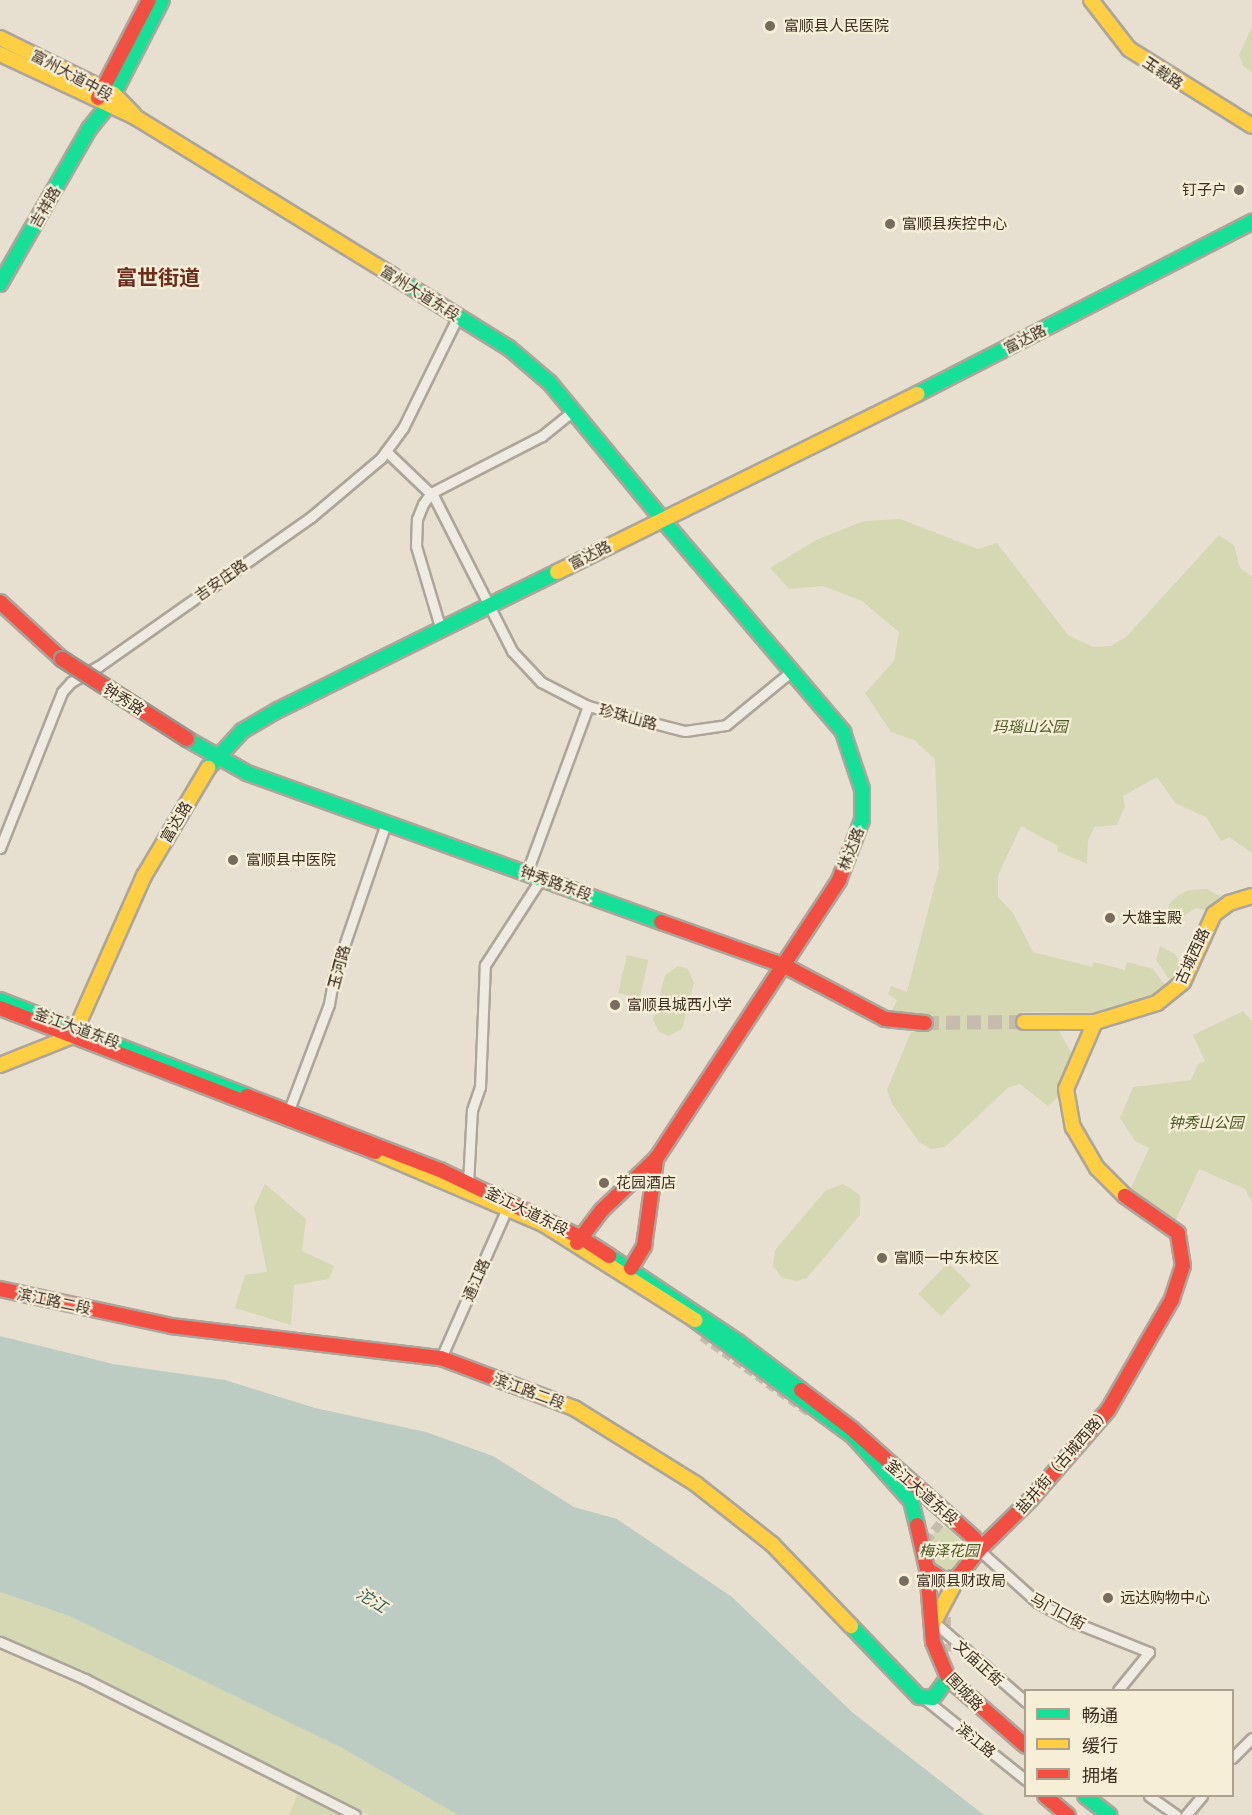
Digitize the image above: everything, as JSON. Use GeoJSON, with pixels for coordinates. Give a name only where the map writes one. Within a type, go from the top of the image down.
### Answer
{"type":"FeatureCollection","features":[{"type":"Feature","properties":{"kind":"main road","name":"吉祥路"},"geometry":{"type":"LineString","coordinates":[[108,92],[149,0]]}},
{"type":"Feature","properties":{"kind":"main road","name":"吉祥路"},"geometry":{"type":"LineString","coordinates":[[0,284],[162,0]]}},
{"type":"Feature","properties":{"kind":"main road","name":"玉裁路"},"geometry":{"type":"LineString","coordinates":[[1091,0],[1129,49],[1147,63],[1252,126]]}},
{"type":"Feature","properties":{"kind":"main road","name":"富州大道中段"},"geometry":{"type":"LineString","coordinates":[[0,38],[108,92],[135,117]]}},
{"type":"Feature","properties":{"kind":"main road","name":"富州大道中段"},"geometry":{"type":"LineString","coordinates":[[0,54],[101,104],[135,117]]}},
{"type":"Feature","properties":{"kind":"main road","name":"富州大道东段"},"geometry":{"type":"LineString","coordinates":[[135,117],[509,348],[550,383],[662,519]]}},
{"type":"Feature","properties":{"kind":"main road","name":"富达路"},"geometry":{"type":"LineString","coordinates":[[75,1032],[144,876],[215,756],[242,731],[278,710],[1252,222]]}},
{"type":"Feature","properties":{"kind":"main road","name":"林达路"},"geometry":{"type":"LineString","coordinates":[[657,1159],[839,880],[862,820],[862,789],[843,732],[794,670],[662,519]]}},
{"type":"Feature","properties":{"kind":"main road","name":"钟秀路"},"geometry":{"type":"LineString","coordinates":[[0,602],[62,659],[187,739]]}},
{"type":"Feature","properties":{"kind":"main road","name":"钟秀路东段"},"geometry":{"type":"LineString","coordinates":[[187,739],[247,773],[785,966],[885,1019],[925,1023]]}},
{"type":"Feature","properties":{"kind":"main road","name":"古城西路"},"geometry":{"type":"LineString","coordinates":[[1024,1022],[1095,1022],[1172,995],[1183,982],[1204,929],[1214,914],[1229,903],[1252,896]]}},
{"type":"Feature","properties":{"kind":"main road","name":"釜江大道东段"},"geometry":{"type":"LineString","coordinates":[[0,1000],[509,1205]]}},
{"type":"Feature","properties":{"kind":"main road","name":"釜江大道东段"},"geometry":{"type":"LineString","coordinates":[[0,1008],[75,1032],[289,1110],[468,1183],[631,1268],[843,1422],[974,1538],[979,1550]]}},
{"type":"Feature","properties":{"kind":"main road","name":"盐井街（古城西路）"},"geometry":{"type":"LineString","coordinates":[[979,1550],[1030,1500],[1108,1410],[1172,1299],[1183,1266],[1183,1245],[1178,1233],[1131,1201],[1097,1168],[1073,1127],[1066,1089],[1095,1022]]}},
{"type":"Feature","properties":{"kind":"main road"},"geometry":{"type":"LineString","coordinates":[[0,1065],[75,1032]]}},
{"type":"Feature","properties":{"kind":"main road"},"geometry":{"type":"LineString","coordinates":[[579,1240],[602,1210],[657,1159]]}},
{"type":"Feature","properties":{"kind":"main road"},"geometry":{"type":"LineString","coordinates":[[631,1268],[644,1246],[657,1159]]}},
{"type":"Feature","properties":{"kind":"main road","name":"釜江大道东段"},"geometry":{"type":"LineString","coordinates":[[579,1240],[740,1352],[854,1437],[911,1501],[927,1569]]}},
{"type":"Feature","properties":{"kind":"main road","name":"滨江路二段"},"geometry":{"type":"LineString","coordinates":[[0,1289],[171,1326],[441,1359],[574,1408],[696,1484],[772,1544],[905,1686],[926,1700]]}},
{"type":"Feature","properties":{"kind":"main road"},"geometry":{"type":"LineString","coordinates":[[922,1544],[930,1517],[947,1514]]}},
{"type":"Feature","properties":{"kind":"main road"},"geometry":{"type":"LineString","coordinates":[[934,1622],[958,1577],[979,1550]]}},
{"type":"Feature","properties":{"kind":"main road"},"geometry":{"type":"LineString","coordinates":[[927,1569],[944,1580],[958,1577]]}},
{"type":"Feature","properties":{"kind":"main road","name":"围城路"},"geometry":{"type":"LineString","coordinates":[[927,1569],[934,1622],[933,1642],[948,1678],[1024,1744]]}},
{"type":"Feature","properties":{"kind":"main road"},"geometry":{"type":"LineString","coordinates":[[926,1700],[948,1678]]}},
{"type":"Feature","properties":{"kind":"main road"},"geometry":{"type":"LineString","coordinates":[[1046,1797],[1068,1815]]}},
{"type":"Feature","properties":{"kind":"main road"},"geometry":{"type":"LineString","coordinates":[[1086,1797],[1109,1815]]}},
{"type":"Feature","properties":{"kind":"street","name":"吉安庄路"},"geometry":{"type":"LineString","coordinates":[[0,848],[62,693],[71,682],[99,666],[311,517],[386,451],[402,429],[458,316]]}},
{"type":"Feature","properties":{"kind":"street"},"geometry":{"type":"LineString","coordinates":[[441,630],[416,546],[417,519],[431,494],[542,436],[573,411]]}},
{"type":"Feature","properties":{"kind":"street","name":"珍珠山路"},"geometry":{"type":"LineString","coordinates":[[386,451],[431,494],[512,651],[541,682],[588,706],[685,731],[726,725],[794,670]]}},
{"type":"Feature","properties":{"kind":"street"},"geometry":{"type":"LineString","coordinates":[[527,872],[588,706]]}},
{"type":"Feature","properties":{"kind":"street","name":"玉河路"},"geometry":{"type":"LineString","coordinates":[[289,1110],[329,1004],[334,975],[386,823]]}},
{"type":"Feature","properties":{"kind":"street"},"geometry":{"type":"LineString","coordinates":[[468,1183],[472,1110],[480,1087],[485,965],[542,877]]}},
{"type":"Feature","properties":{"kind":"street","name":"通江路"},"geometry":{"type":"LineString","coordinates":[[441,1359],[509,1205]]}},
{"type":"Feature","properties":{"kind":"street","name":"马门口街"},"geometry":{"type":"LineString","coordinates":[[979,1550],[1037,1602],[1149,1652],[1119,1689]]}},
{"type":"Feature","properties":{"kind":"street","name":"文庙正街"},"geometry":{"type":"LineString","coordinates":[[934,1622],[1024,1700]]}},
{"type":"Feature","properties":{"kind":"street"},"geometry":{"type":"LineString","coordinates":[[0,1642],[85,1678],[355,1815]]}},
{"type":"Feature","properties":{"kind":"street","name":"滨江路"},"geometry":{"type":"LineString","coordinates":[[926,1700],[1024,1778]]}},
{"type":"Feature","properties":{"kind":"street"},"geometry":{"type":"LineString","coordinates":[[1234,1757],[1252,1738]]}},
{"type":"Feature","properties":{"kind":"street"},"geometry":{"type":"LineString","coordinates":[[1150,1797],[1176,1815]]}},
{"type":"Feature","properties":{"kind":"street"},"geometry":{"type":"LineString","coordinates":[[1186,1815],[1201,1797]]}},
{"type":"Feature","properties":{"kind":"shaded area"},"geometry":{"type":"Polygon","coordinates":[[[0,1648],[80,1683],[298,1793],[289,1815],[0,1815],[0,1648]]]}},
{"type":"Feature","properties":{"kind":"green space"},"geometry":{"type":"Polygon","coordinates":[[[1252,27],[1252,72],[1243,66],[1239,55],[1252,27]]]}},
{"type":"Feature","properties":{"kind":"green space","name":"玛瑙山公园"},"geometry":{"type":"Polygon","coordinates":[[[900,519],[978,549],[997,543],[1068,635],[1093,647],[1111,646],[1126,637],[1219,535],[1234,545],[1240,568],[1252,577],[1252,853],[1229,837],[1221,841],[1206,817],[1175,803],[1157,777],[1123,796],[1125,806],[1117,825],[1094,827],[1088,841],[1087,864],[1057,851],[1058,846],[1021,826],[998,875],[998,897],[1013,913],[1033,952],[1092,967],[1093,962],[1125,970],[1127,962],[1153,969],[1166,986],[1146,1002],[1099,1013],[1022,1012],[1021,1030],[1059,1031],[1072,1054],[1060,1095],[1048,1106],[1020,1084],[1009,1087],[945,1147],[931,1149],[919,1142],[892,1104],[887,1090],[911,1032],[924,1032],[924,1013],[892,1011],[897,1000],[888,994],[891,986],[907,992],[939,868],[935,759],[914,740],[891,732],[865,693],[894,661],[899,632],[862,601],[823,586],[789,589],[770,568],[816,540],[864,521],[900,519]]]}},
{"type":"Feature","properties":{"kind":"green space"},"geometry":{"type":"Polygon","coordinates":[[[1207,889],[1225,899],[1210,911],[1196,908],[1179,919],[1165,916],[1170,903],[1179,895],[1189,890],[1207,889]]]}},
{"type":"Feature","properties":{"kind":"green space"},"geometry":{"type":"Polygon","coordinates":[[[1160,946],[1175,954],[1181,965],[1171,982],[1156,960],[1160,946]]]}},
{"type":"Feature","properties":{"kind":"green space"},"geometry":{"type":"Polygon","coordinates":[[[627,955],[648,960],[640,998],[618,993],[627,955]]]}},
{"type":"Feature","properties":{"kind":"green space"},"geometry":{"type":"Polygon","coordinates":[[[678,966],[688,969],[694,983],[682,1029],[669,1036],[659,1032],[653,1020],[665,975],[678,966]]]}},
{"type":"Feature","properties":{"kind":"green space","name":"钟秀山公园"},"geometry":{"type":"Polygon","coordinates":[[[1243,1011],[1252,1021],[1252,1203],[1245,1189],[1199,1169],[1175,1222],[1129,1193],[1149,1148],[1135,1141],[1120,1118],[1133,1087],[1191,1080],[1198,1064],[1205,1061],[1193,1035],[1243,1011]]]}},
{"type":"Feature","properties":{"kind":"green space"},"geometry":{"type":"Polygon","coordinates":[[[265,1184],[306,1219],[302,1251],[334,1266],[329,1279],[294,1285],[291,1325],[235,1308],[245,1275],[267,1272],[254,1207],[265,1184]]]}},
{"type":"Feature","properties":{"kind":"green space"},"geometry":{"type":"Polygon","coordinates":[[[843,1184],[860,1195],[860,1215],[807,1278],[797,1281],[782,1278],[773,1266],[775,1250],[825,1191],[843,1184]]]}},
{"type":"Feature","properties":{"kind":"green space"},"geometry":{"type":"Polygon","coordinates":[[[948,1263],[971,1285],[941,1316],[918,1294],[948,1263]]]}},
{"type":"Feature","properties":{"kind":"green space","name":"梅泽花园"},"geometry":{"type":"Polygon","coordinates":[[[941,1527],[948,1528],[969,1550],[967,1558],[954,1571],[937,1567],[932,1557],[930,1544],[935,1530],[941,1527]]]}},
{"type":"Feature","properties":{"kind":"green space"},"geometry":{"type":"Polygon","coordinates":[[[0,1592],[69,1616],[159,1658],[342,1748],[458,1815],[369,1815],[87,1672],[0,1636],[0,1592]]]}},
{"type":"Feature","properties":{"kind":"green space"},"geometry":{"type":"Polygon","coordinates":[[[298,1793],[342,1815],[289,1815],[298,1793]]]}},
{"type":"Feature","properties":{"kind":"water","name":"沱江"},"geometry":{"type":"Polygon","coordinates":[[[0,1336],[113,1364],[225,1380],[315,1408],[426,1432],[493,1456],[574,1507],[617,1519],[732,1597],[852,1712],[984,1815],[458,1815],[342,1748],[69,1616],[0,1592],[0,1336]]]}},
{"type":"Feature","properties":{"kind":"tunnel"},"geometry":{"type":"LineString","coordinates":[[925,1023],[1024,1022]]}},
{"type":"Feature","properties":{"kind":"tunnel"},"geometry":{"type":"LineString","coordinates":[[709,1326],[702,1336],[809,1412]]}},
{"type":"Feature","properties":{"kind":"tunnel"},"geometry":{"type":"LineString","coordinates":[[927,1548],[926,1541],[944,1518]]}},
{"type":"Feature","properties":{"kind":"tunnel"},"geometry":{"type":"LineString","coordinates":[[946,1603],[947,1651]]}},
{"type":"Feature","properties":{"kind":"traffic: fast"},"geometry":{"type":"LineString","coordinates":[[0,284],[89,129],[107,107],[162,0]]}},
{"type":"Feature","properties":{"kind":"traffic: fast"},"geometry":{"type":"LineString","coordinates":[[917,394],[1252,222]]}},
{"type":"Feature","properties":{"kind":"traffic: fast"},"geometry":{"type":"LineString","coordinates":[[390,274],[509,348],[550,383],[662,519]]}},
{"type":"Feature","properties":{"kind":"traffic: fast"},"geometry":{"type":"LineString","coordinates":[[662,519],[843,732],[862,789],[862,820],[848,856]]}},
{"type":"Feature","properties":{"kind":"traffic: fast"},"geometry":{"type":"LineString","coordinates":[[208,768],[242,731],[278,710],[557,572]]}},
{"type":"Feature","properties":{"kind":"traffic: fast"},"geometry":{"type":"LineString","coordinates":[[187,739],[247,773],[661,922]]}},
{"type":"Feature","properties":{"kind":"traffic: fast"},"geometry":{"type":"LineString","coordinates":[[0,1000],[247,1096]]}},
{"type":"Feature","properties":{"kind":"traffic: fast"},"geometry":{"type":"LineString","coordinates":[[609,1256],[738,1342],[801,1390]]}},
{"type":"Feature","properties":{"kind":"traffic: fast"},"geometry":{"type":"LineString","coordinates":[[695,1320],[854,1437],[911,1501],[917,1525]]}},
{"type":"Feature","properties":{"kind":"traffic: fast"},"geometry":{"type":"LineString","coordinates":[[851,1626],[919,1697],[933,1698],[948,1678]]}},
{"type":"Feature","properties":{"kind":"traffic: fast"},"geometry":{"type":"LineString","coordinates":[[1086,1797],[1109,1815]]}},
{"type":"Feature","properties":{"kind":"traffic: slow"},"geometry":{"type":"LineString","coordinates":[[1091,0],[1129,49],[1252,126]]}},
{"type":"Feature","properties":{"kind":"traffic: slow"},"geometry":{"type":"LineString","coordinates":[[0,38],[114,94],[133,114]]}},
{"type":"Feature","properties":{"kind":"traffic: slow"},"geometry":{"type":"LineString","coordinates":[[0,54],[135,117],[390,274]]}},
{"type":"Feature","properties":{"kind":"traffic: slow"},"geometry":{"type":"LineString","coordinates":[[557,572],[917,394]]}},
{"type":"Feature","properties":{"kind":"traffic: slow"},"geometry":{"type":"LineString","coordinates":[[0,1065],[73,1036],[144,876],[208,768]]}},
{"type":"Feature","properties":{"kind":"traffic: slow"},"geometry":{"type":"LineString","coordinates":[[1024,1022],[1095,1022],[1157,1003],[1183,982],[1214,914],[1229,903],[1252,896]]}},
{"type":"Feature","properties":{"kind":"traffic: slow"},"geometry":{"type":"LineString","coordinates":[[1095,1022],[1066,1089],[1073,1127],[1097,1168],[1125,1196]]}},
{"type":"Feature","properties":{"kind":"traffic: slow"},"geometry":{"type":"LineString","coordinates":[[375,1152],[545,1225],[695,1320]]}},
{"type":"Feature","properties":{"kind":"traffic: slow"},"geometry":{"type":"LineString","coordinates":[[513,1385],[574,1408],[696,1484],[772,1544],[851,1626]]}},
{"type":"Feature","properties":{"kind":"traffic: slow"},"geometry":{"type":"LineString","coordinates":[[934,1622],[958,1577]]}},
{"type":"Feature","properties":{"kind":"traffic: jam"},"geometry":{"type":"LineString","coordinates":[[98,98],[149,0]]}},
{"type":"Feature","properties":{"kind":"traffic: jam"},"geometry":{"type":"LineString","coordinates":[[0,602],[62,659]]}},
{"type":"Feature","properties":{"kind":"traffic: jam"},"geometry":{"type":"LineString","coordinates":[[62,659],[187,739]]}},
{"type":"Feature","properties":{"kind":"traffic: jam"},"geometry":{"type":"LineString","coordinates":[[577,1243],[602,1210],[656,1159],[839,880],[848,856]]}},
{"type":"Feature","properties":{"kind":"traffic: jam"},"geometry":{"type":"LineString","coordinates":[[661,922],[785,966],[885,1019],[925,1023]]}},
{"type":"Feature","properties":{"kind":"traffic: jam"},"geometry":{"type":"LineString","coordinates":[[0,1008],[375,1152]]}},
{"type":"Feature","properties":{"kind":"traffic: jam"},"geometry":{"type":"LineString","coordinates":[[247,1096],[440,1170],[580,1237],[609,1256]]}},
{"type":"Feature","properties":{"kind":"traffic: jam"},"geometry":{"type":"LineString","coordinates":[[631,1268],[644,1246],[656,1159]]}},
{"type":"Feature","properties":{"kind":"traffic: jam"},"geometry":{"type":"LineString","coordinates":[[979,1550],[1030,1500],[1108,1410],[1172,1299],[1183,1266],[1178,1233],[1125,1196]]}},
{"type":"Feature","properties":{"kind":"traffic: jam"},"geometry":{"type":"LineString","coordinates":[[0,1289],[171,1326],[441,1358],[513,1385]]}},
{"type":"Feature","properties":{"kind":"traffic: jam"},"geometry":{"type":"LineString","coordinates":[[801,1390],[852,1429],[974,1538],[979,1550],[958,1577],[944,1580],[927,1569],[917,1525]]}},
{"type":"Feature","properties":{"kind":"traffic: jam"},"geometry":{"type":"LineString","coordinates":[[927,1569],[933,1642],[948,1678],[1024,1744]]}},
{"type":"Feature","properties":{"kind":"traffic: jam"},"geometry":{"type":"LineString","coordinates":[[1046,1797],[1068,1815]]}},
{"type":"Feature","properties":{"kind":"place","name":"富顺县人民医院"},"geometry":{"type":"Point","coordinates":[770,26]}},
{"type":"Feature","properties":{"kind":"place","name":"钉子户"},"geometry":{"type":"Point","coordinates":[1239,190]}},
{"type":"Feature","properties":{"kind":"place","name":"富顺县疾控中心"},"geometry":{"type":"Point","coordinates":[890,224]}},
{"type":"Feature","properties":{"kind":"place","name":"富顺县中医院"},"geometry":{"type":"Point","coordinates":[233,860]}},
{"type":"Feature","properties":{"kind":"place","name":"大雄宝殿"},"geometry":{"type":"Point","coordinates":[1110,918]}},
{"type":"Feature","properties":{"kind":"place","name":"富顺县城西小学"},"geometry":{"type":"Point","coordinates":[615,1005]}},
{"type":"Feature","properties":{"kind":"place","name":"花园酒店"},"geometry":{"type":"Point","coordinates":[604,1183]}},
{"type":"Feature","properties":{"kind":"place","name":"富顺一中东校区"},"geometry":{"type":"Point","coordinates":[882,1258]}},
{"type":"Feature","properties":{"kind":"place","name":"富顺县财政局"},"geometry":{"type":"Point","coordinates":[904,1581]}},
{"type":"Feature","properties":{"kind":"place","name":"远达购物中心"},"geometry":{"type":"Point","coordinates":[1108,1598]}},
{"type":"Feature","properties":{"kind":"district","name":"富世街道"},"geometry":{"type":"Point","coordinates":[158,277]}}]}
